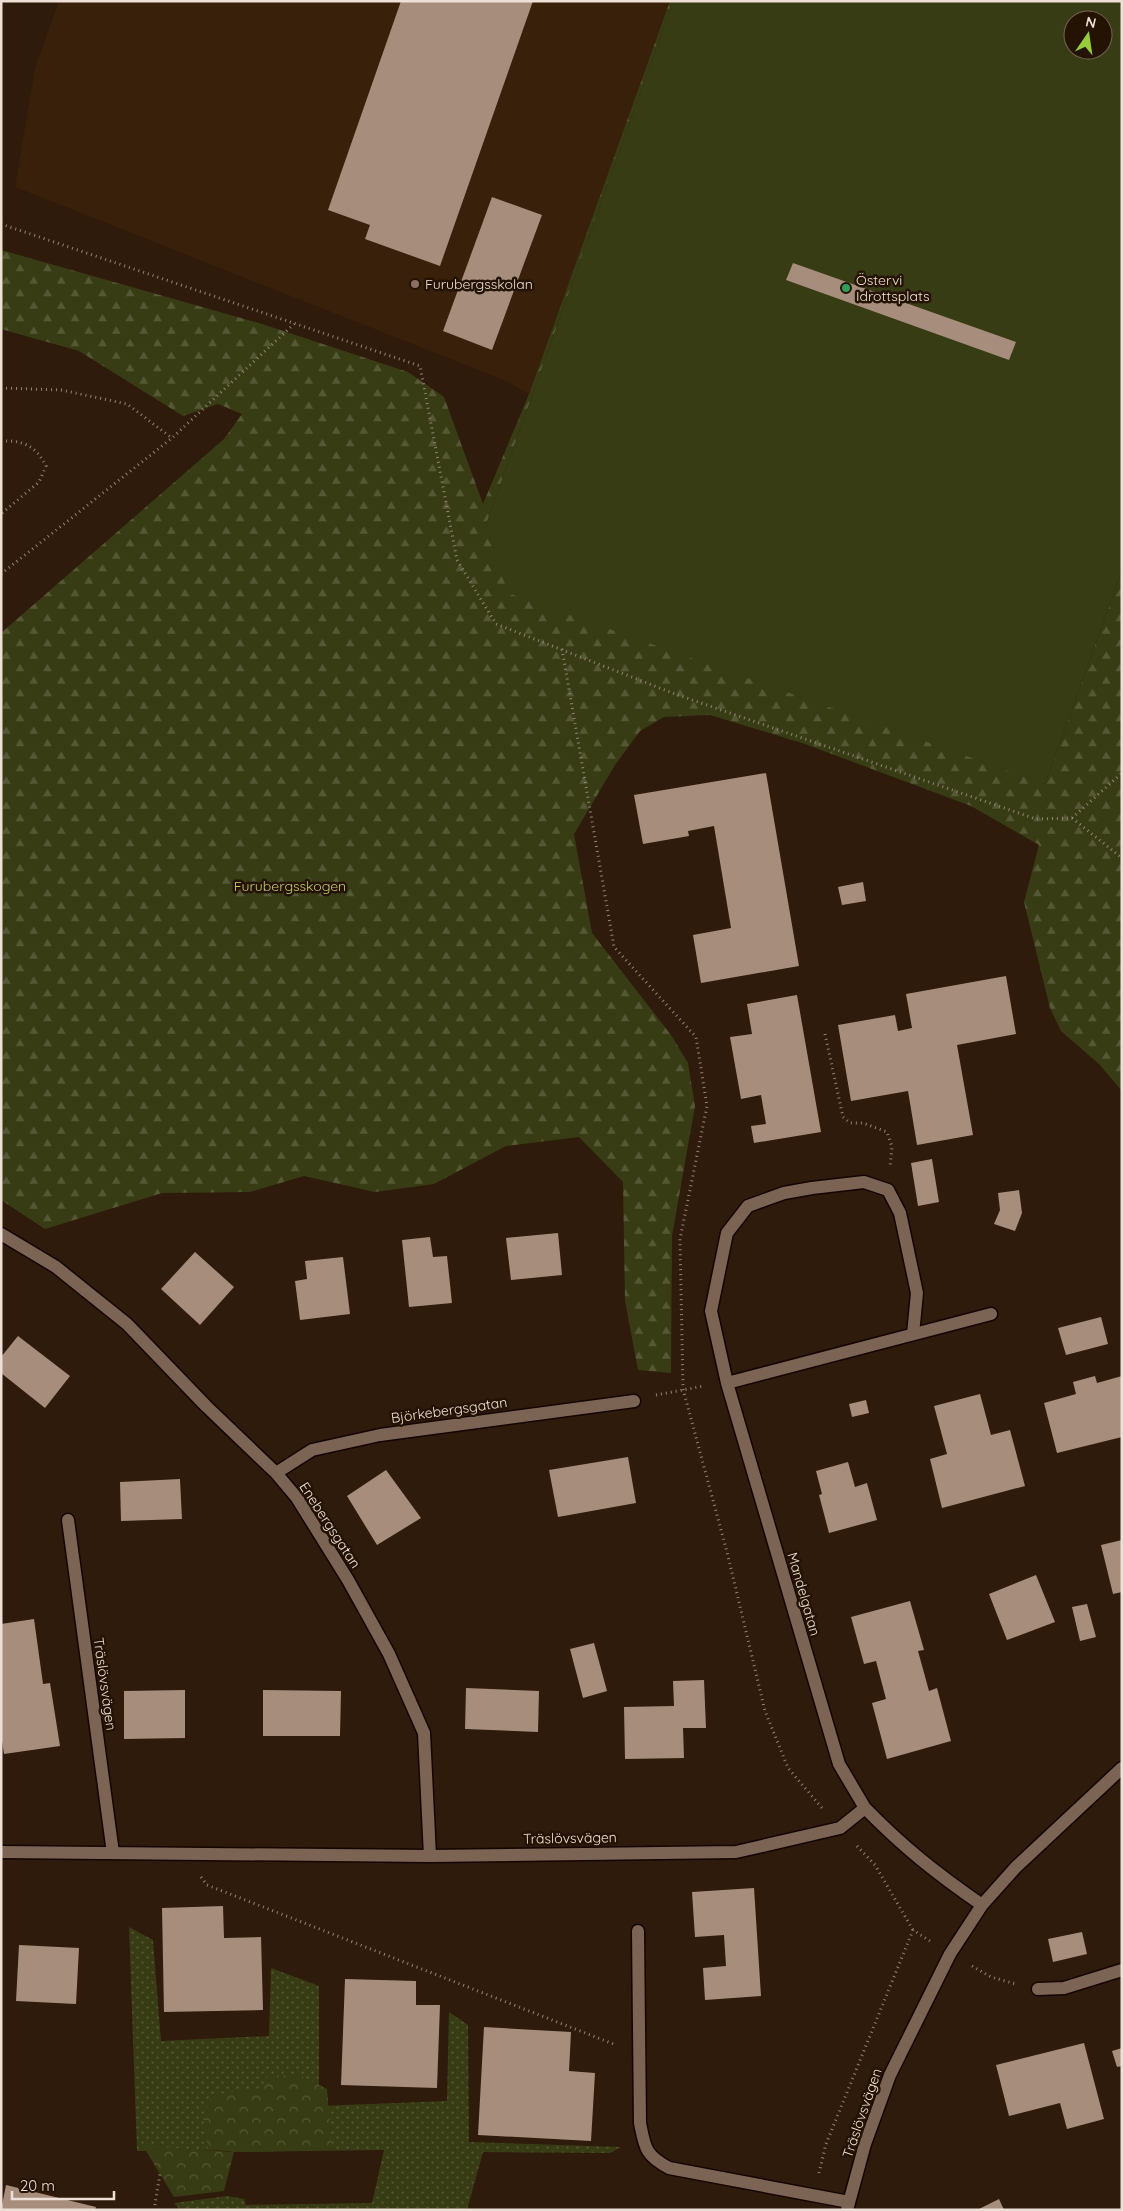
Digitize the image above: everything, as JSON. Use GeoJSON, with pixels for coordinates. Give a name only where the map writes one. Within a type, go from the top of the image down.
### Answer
{"type":"FeatureCollection","features":[{"type":"Feature","properties":{"kind":"street","name":"Mandelgatan"},"geometry":{"type":"LineString","coordinates":[[865,1808],[838,1764],[727,1382],[711,1311],[727,1233],[748,1206],[784,1193],[864,1182],[888,1190]]}},
{"type":"Feature","properties":{"kind":"street"},"geometry":{"type":"LineString","coordinates":[[888,1190],[900,1212],[917,1294],[913,1334]]}},
{"type":"Feature","properties":{"kind":"street","name":"Enebergsgatan"},"geometry":{"type":"LineString","coordinates":[[1,1234],[56,1267],[127,1324],[206,1406],[276,1473],[297,1498],[357,1596],[389,1654],[424,1734],[430,1856]]}},
{"type":"Feature","properties":{"kind":"street"},"geometry":{"type":"LineString","coordinates":[[727,1382],[991,1314]]}},
{"type":"Feature","properties":{"kind":"street","name":"Björkebergsgatan"},"geometry":{"type":"LineString","coordinates":[[276,1473],[312,1450],[380,1435],[634,1401]]}},
{"type":"Feature","properties":{"kind":"street","name":"Träslövsvägen"},"geometry":{"type":"LineString","coordinates":[[68,1520],[113,1853]]}},
{"type":"Feature","properties":{"kind":"street","name":"Träslövsvägen"},"geometry":{"type":"LineString","coordinates":[[638,1931],[640,2123],[645,2148],[653,2160],[669,2168],[848,2206],[866,2144],[890,2076],[950,1954],[982,1905],[1016,1867],[1122,1768]]}},
{"type":"Feature","properties":{"kind":"street"},"geometry":{"type":"LineString","coordinates":[[865,1808],[894,1838],[932,1871],[982,1905]]}},
{"type":"Feature","properties":{"kind":"street","name":"Träslövsvägen"},"geometry":{"type":"LineString","coordinates":[[1,1852],[430,1856],[736,1852],[840,1828],[865,1808]]}},
{"type":"Feature","properties":{"kind":"street"},"geometry":{"type":"LineString","coordinates":[[1038,1989],[1064,1988],[1122,1970]]}},
{"type":"Feature","properties":{"kind":"path"},"geometry":{"type":"LineString","coordinates":[[1,224],[420,366],[457,560],[496,624],[675,694],[1036,820],[1072,818],[1122,773]]}},
{"type":"Feature","properties":{"kind":"path"},"geometry":{"type":"LineString","coordinates":[[1,574],[172,438],[294,324]]}},
{"type":"Feature","properties":{"kind":"path"},"geometry":{"type":"LineString","coordinates":[[1,388],[61,390],[127,404],[172,438]]}},
{"type":"Feature","properties":{"kind":"path"},"geometry":{"type":"LineString","coordinates":[[1,441],[16,440],[39,452],[46,466],[39,482],[1,514]]}},
{"type":"Feature","properties":{"kind":"path"},"geometry":{"type":"LineString","coordinates":[[1072,818],[1122,858]]}},
{"type":"Feature","properties":{"kind":"path"},"geometry":{"type":"LineString","coordinates":[[825,1034],[842,1117],[850,1123],[863,1123],[887,1132],[892,1148],[888,1190]]}},
{"type":"Feature","properties":{"kind":"path"},"geometry":{"type":"LineString","coordinates":[[634,1401],[683,1389],[727,1382]]}},
{"type":"Feature","properties":{"kind":"path"},"geometry":{"type":"LineString","coordinates":[[184,1854],[206,1885],[639,2054]]}},
{"type":"Feature","properties":{"kind":"path"},"geometry":{"type":"LineString","coordinates":[[154,2210],[160,2174]]}},
{"type":"Feature","properties":{"kind":"shaded area","name":"Furubergsskolan"},"geometry":{"type":"Polygon","coordinates":[[[59,1],[672,1],[529,394],[506,381],[15,187],[35,68],[59,1]]]}},
{"type":"Feature","properties":{"kind":"green space","name":"Furubergsskogen"},"geometry":{"type":"Polygon","coordinates":[[[670,1],[673,1],[486,525],[1045,784],[1122,570],[1122,1091],[1099,1064],[1061,1031],[1050,1008],[1024,902],[1039,845],[971,806],[805,744],[710,715],[664,717],[640,731],[615,765],[574,834],[592,933],[671,1035],[688,1063],[695,1106],[672,1236],[671,1373],[638,1370],[625,1301],[623,1182],[579,1137],[506,1146],[434,1184],[375,1192],[304,1176],[250,1192],[162,1193],[45,1229],[1,1200],[1,633],[224,439],[242,414],[218,404],[183,416],[79,351],[1,329],[1,250],[259,323],[408,372],[444,397],[483,504],[529,394],[670,1]]]}},
{"type":"Feature","properties":{"kind":"green space","name":"Östervi Idrottsplats"},"geometry":{"type":"Polygon","coordinates":[[[673,1],[1122,1],[1122,570],[1045,784],[508,593],[486,525],[673,1]]]}},
{"type":"Feature","properties":{"kind":"green space"},"geometry":{"type":"Polygon","coordinates":[[[129,1927],[153,1940],[161,2041],[269,2036],[271,1968],[319,1986],[319,2106],[447,2101],[449,2012],[468,2025],[469,2142],[621,2147],[610,2153],[483,2152],[467,2210],[180,2210],[174,2203],[227,2196],[244,2199],[246,2205],[372,2203],[384,2150],[137,2151],[129,1927]]]}},
{"type":"Feature","properties":{"kind":"green space"},"geometry":{"type":"Polygon","coordinates":[[[268,2075],[301,2076],[327,2089],[332,2149],[258,2152],[208,2150],[203,2117],[212,2095],[262,2088],[268,2075]]]}},
{"type":"Feature","properties":{"kind":"green space"},"geometry":{"type":"Polygon","coordinates":[[[143,2146],[234,2152],[224,2191],[174,2197],[143,2146]]]}},
{"type":"Feature","properties":{"kind":"building"},"geometry":{"type":"Polygon","coordinates":[[[401,1],[533,1],[440,266],[365,239],[370,225],[328,210],[401,1]]]}},
{"type":"Feature","properties":{"kind":"building"},"geometry":{"type":"Polygon","coordinates":[[[492,197],[542,215],[492,350],[443,331],[492,197]]]}},
{"type":"Feature","properties":{"kind":"building"},"geometry":{"type":"Polygon","coordinates":[[[793,263],[1016,342],[1009,360],[786,280],[793,263]]]}},
{"type":"Feature","properties":{"kind":"building"},"geometry":{"type":"Polygon","coordinates":[[[766,773],[799,966],[701,983],[693,935],[731,928],[714,826],[688,831],[689,836],[643,844],[634,795],[766,773]]]}},
{"type":"Feature","properties":{"kind":"building"},"geometry":{"type":"Polygon","coordinates":[[[863,882],[866,901],[842,905],[838,887],[863,882]]]}},
{"type":"Feature","properties":{"kind":"building"},"geometry":{"type":"Polygon","coordinates":[[[1006,976],[1016,1034],[957,1045],[973,1135],[917,1145],[908,1091],[851,1101],[838,1025],[895,1015],[898,1031],[912,1028],[906,994],[1006,976]]]}},
{"type":"Feature","properties":{"kind":"building"},"geometry":{"type":"Polygon","coordinates":[[[797,995],[821,1132],[754,1143],[751,1126],[766,1124],[761,1095],[741,1099],[730,1037],[752,1034],[747,1004],[797,995]]]}},
{"type":"Feature","properties":{"kind":"building"},"geometry":{"type":"Polygon","coordinates":[[[932,1159],[939,1202],[918,1206],[911,1163],[932,1159]]]}},
{"type":"Feature","properties":{"kind":"building"},"geometry":{"type":"Polygon","coordinates":[[[1019,1190],[1022,1213],[1015,1231],[994,1224],[1000,1210],[998,1193],[1019,1190]]]}},
{"type":"Feature","properties":{"kind":"building"},"geometry":{"type":"Polygon","coordinates":[[[558,1233],[562,1275],[511,1280],[506,1238],[558,1233]]]}},
{"type":"Feature","properties":{"kind":"building"},"geometry":{"type":"Polygon","coordinates":[[[430,1237],[433,1257],[447,1256],[452,1303],[409,1307],[402,1240],[430,1237]]]}},
{"type":"Feature","properties":{"kind":"building"},"geometry":{"type":"Polygon","coordinates":[[[195,1252],[234,1287],[200,1325],[161,1289],[195,1252]]]}},
{"type":"Feature","properties":{"kind":"building"},"geometry":{"type":"Polygon","coordinates":[[[343,1257],[350,1314],[300,1320],[295,1281],[307,1279],[305,1261],[343,1257]]]}},
{"type":"Feature","properties":{"kind":"building"},"geometry":{"type":"Polygon","coordinates":[[[1101,1317],[1108,1344],[1066,1355],[1058,1328],[1101,1317]]]}},
{"type":"Feature","properties":{"kind":"building"},"geometry":{"type":"Polygon","coordinates":[[[18,1336],[70,1376],[45,1408],[1,1373],[1,1357],[18,1336]]]}},
{"type":"Feature","properties":{"kind":"building"},"geometry":{"type":"Polygon","coordinates":[[[1095,1376],[1097,1383],[1122,1376],[1122,1437],[1057,1453],[1044,1403],[1076,1394],[1073,1382],[1095,1376]]]}},
{"type":"Feature","properties":{"kind":"building"},"geometry":{"type":"Polygon","coordinates":[[[980,1394],[991,1435],[1010,1430],[1025,1486],[942,1508],[930,1459],[947,1454],[934,1406],[980,1394]]]}},
{"type":"Feature","properties":{"kind":"building"},"geometry":{"type":"Polygon","coordinates":[[[866,1400],[869,1413],[852,1417],[849,1404],[866,1400]]]}},
{"type":"Feature","properties":{"kind":"building"},"geometry":{"type":"Polygon","coordinates":[[[628,1457],[636,1503],[558,1517],[549,1470],[628,1457]]]}},
{"type":"Feature","properties":{"kind":"building"},"geometry":{"type":"Polygon","coordinates":[[[848,1462],[855,1487],[867,1483],[877,1520],[829,1533],[819,1495],[822,1494],[816,1471],[848,1462]]]}},
{"type":"Feature","properties":{"kind":"building"},"geometry":{"type":"Polygon","coordinates":[[[386,1470],[421,1518],[377,1545],[347,1496],[386,1470]]]}},
{"type":"Feature","properties":{"kind":"building"},"geometry":{"type":"Polygon","coordinates":[[[180,1479],[182,1519],[121,1521],[120,1482],[180,1479]]]}},
{"type":"Feature","properties":{"kind":"building"},"geometry":{"type":"Polygon","coordinates":[[[1122,1540],[1122,1592],[1113,1594],[1101,1545],[1122,1540]]]}},
{"type":"Feature","properties":{"kind":"building"},"geometry":{"type":"Polygon","coordinates":[[[1036,1575],[1055,1622],[1007,1640],[989,1594],[1036,1575]]]}},
{"type":"Feature","properties":{"kind":"building"},"geometry":{"type":"Polygon","coordinates":[[[910,1601],[924,1650],[918,1651],[929,1691],[937,1688],[951,1741],[887,1759],[872,1703],[886,1699],[876,1661],[864,1664],[851,1617],[910,1601]]]}},
{"type":"Feature","properties":{"kind":"building"},"geometry":{"type":"Polygon","coordinates":[[[1087,1604],[1096,1637],[1080,1641],[1072,1607],[1087,1604]]]}},
{"type":"Feature","properties":{"kind":"building"},"geometry":{"type":"Polygon","coordinates":[[[34,1619],[43,1684],[50,1683],[60,1746],[4,1754],[1,1734],[1,1624],[34,1619]]]}},
{"type":"Feature","properties":{"kind":"building"},"geometry":{"type":"Polygon","coordinates":[[[594,1643],[607,1691],[583,1698],[570,1649],[594,1643]]]}},
{"type":"Feature","properties":{"kind":"building"},"geometry":{"type":"Polygon","coordinates":[[[704,1680],[706,1728],[683,1728],[684,1758],[625,1759],[624,1707],[674,1706],[673,1681],[704,1680]]]}},
{"type":"Feature","properties":{"kind":"building"},"geometry":{"type":"Polygon","coordinates":[[[466,1688],[539,1691],[538,1732],[465,1729],[466,1688]]]}},
{"type":"Feature","properties":{"kind":"building"},"geometry":{"type":"Polygon","coordinates":[[[185,1690],[185,1738],[124,1739],[124,1691],[185,1690]]]}},
{"type":"Feature","properties":{"kind":"building"},"geometry":{"type":"Polygon","coordinates":[[[263,1690],[341,1691],[340,1736],[263,1736],[263,1690]]]}},
{"type":"Feature","properties":{"kind":"building"},"geometry":{"type":"Polygon","coordinates":[[[754,1888],[761,1996],[705,2000],[703,1968],[726,1966],[724,1935],[695,1937],[692,1892],[754,1888]]]}},
{"type":"Feature","properties":{"kind":"building"},"geometry":{"type":"Polygon","coordinates":[[[223,1906],[224,1938],[261,1937],[263,2010],[164,2012],[162,1908],[223,1906]]]}},
{"type":"Feature","properties":{"kind":"building"},"geometry":{"type":"Polygon","coordinates":[[[1082,1932],[1087,1954],[1053,1962],[1048,1939],[1082,1932]]]}},
{"type":"Feature","properties":{"kind":"building"},"geometry":{"type":"Polygon","coordinates":[[[19,1945],[79,1948],[76,2004],[16,2001],[19,1945]]]}},
{"type":"Feature","properties":{"kind":"building"},"geometry":{"type":"Polygon","coordinates":[[[345,1979],[416,1981],[416,2005],[440,2005],[437,2088],[341,2085],[345,1979]]]}},
{"type":"Feature","properties":{"kind":"building"},"geometry":{"type":"Polygon","coordinates":[[[484,2027],[571,2032],[569,2071],[595,2073],[591,2141],[478,2135],[484,2027]]]}},
{"type":"Feature","properties":{"kind":"building"},"geometry":{"type":"Polygon","coordinates":[[[1084,2043],[1104,2119],[1067,2129],[1060,2103],[1009,2116],[996,2065],[1084,2043]]]}},
{"type":"Feature","properties":{"kind":"building"},"geometry":{"type":"Polygon","coordinates":[[[1122,2048],[1122,2066],[1117,2067],[1112,2051],[1122,2048]]]}},
{"type":"Feature","properties":{"kind":"building"},"geometry":{"type":"Polygon","coordinates":[[[6,2185],[96,2207],[95,2210],[1,2210],[6,2185]]]}},
{"type":"Feature","properties":{"kind":"building"},"geometry":{"type":"Polygon","coordinates":[[[999,2199],[1004,2210],[977,2210],[999,2199]]]}},
{"type":"Feature","properties":{"kind":"place","name":"Furubergsskolan"},"geometry":{"type":"Point","coordinates":[415,284]}},
{"type":"Feature","properties":{"kind":"place","name":"Östervi Idrottsplats"},"geometry":{"type":"Point","coordinates":[846,288]}}]}
